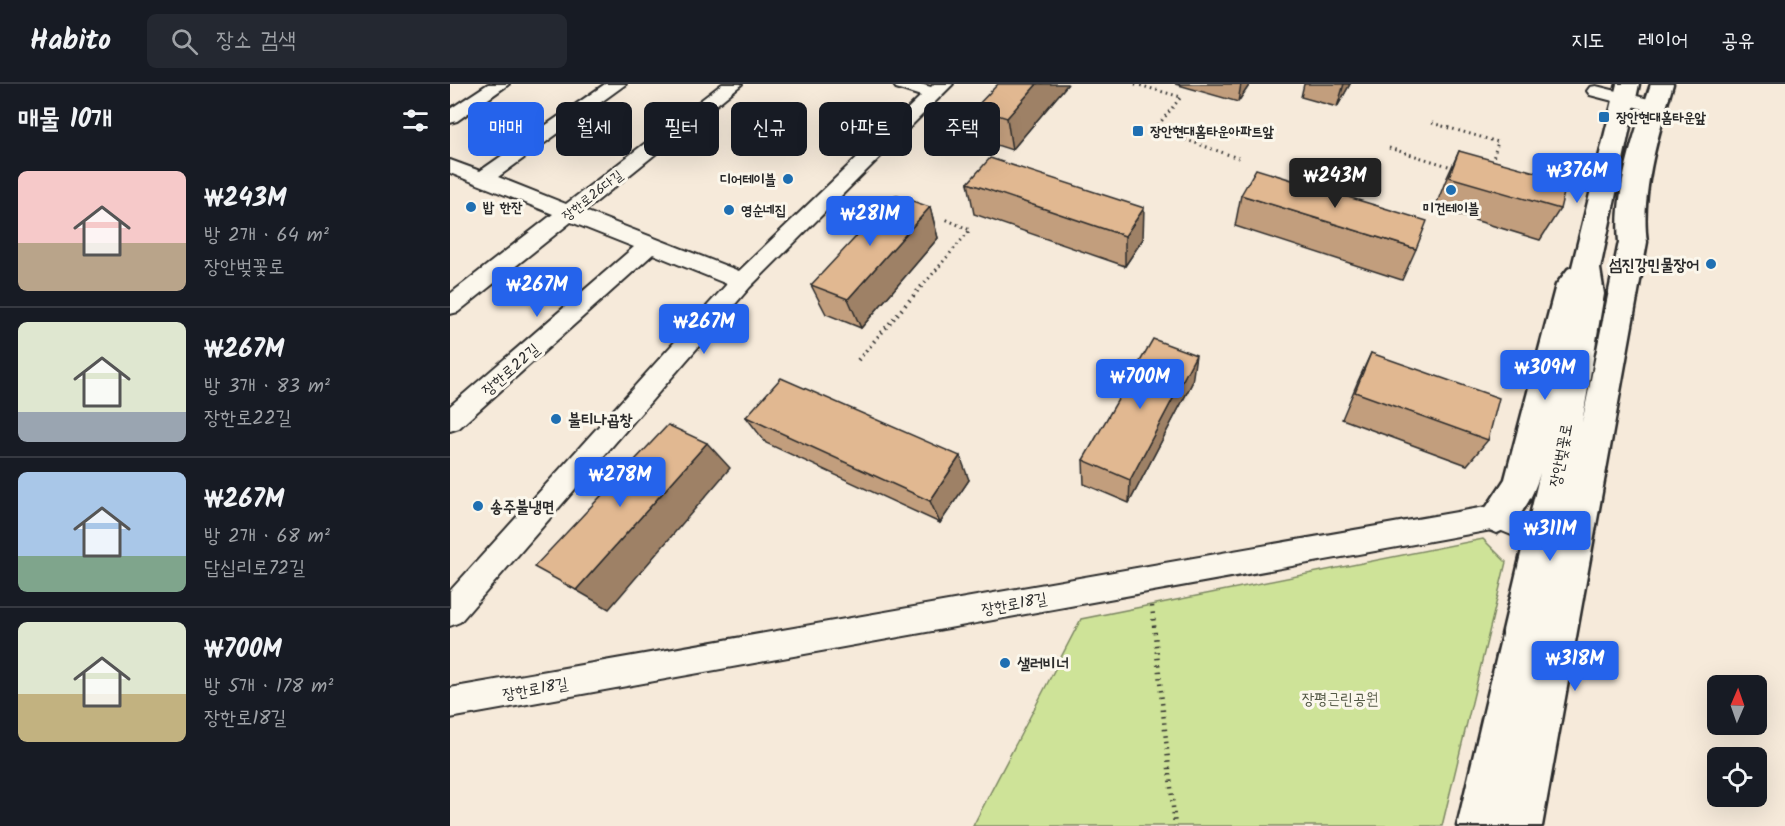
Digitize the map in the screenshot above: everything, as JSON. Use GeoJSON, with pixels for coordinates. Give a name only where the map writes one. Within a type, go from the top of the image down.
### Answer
{"type":"FeatureCollection","features":[{"type":"Feature","properties":{"kind":"street"},"geometry":{"type":"LineString","coordinates":[[450,117],[500,84]]}},
{"type":"Feature","properties":{"kind":"street"},"geometry":{"type":"LineString","coordinates":[[482,179],[617,84]]}},
{"type":"Feature","properties":{"kind":"street","name":"장한로26다길"},"geometry":{"type":"LineString","coordinates":[[450,306],[733,84]]}},
{"type":"Feature","properties":{"kind":"street"},"geometry":{"type":"LineString","coordinates":[[902,84],[939,89]]}},
{"type":"Feature","properties":{"kind":"street"},"geometry":{"type":"LineString","coordinates":[[450,612],[742,281],[939,89]]}},
{"type":"Feature","properties":{"kind":"street"},"geometry":{"type":"LineString","coordinates":[[1596,91],[1626,91],[1659,95]]}},
{"type":"Feature","properties":{"kind":"street","name":"장안벚꽃로"},"geometry":{"type":"LineString","coordinates":[[1520,826],[1590,294],[1586,268],[1626,91]]}},
{"type":"Feature","properties":{"kind":"street","name":"장안벚꽃로"},"geometry":{"type":"LineString","coordinates":[[1479,826],[1558,541],[1633,242],[1630,216],[1659,95]]}},
{"type":"Feature","properties":{"kind":"street"},"geometry":{"type":"LineString","coordinates":[[450,166],[742,281]]}},
{"type":"Feature","properties":{"kind":"street","name":"장한로22길"},"geometry":{"type":"LineString","coordinates":[[450,421],[650,245]]}},
{"type":"Feature","properties":{"kind":"street"},"geometry":{"type":"LineString","coordinates":[[1558,541],[1497,518],[1520,484],[1570,285],[1586,268]]}},
{"type":"Feature","properties":{"kind":"street","name":"장한로18길"},"geometry":{"type":"LineString","coordinates":[[450,703],[1497,518]]}},
{"type":"Feature","properties":{"kind":"path"},"geometry":{"type":"LineString","coordinates":[[1135,84],[1181,98],[1155,129],[1241,159]]}},
{"type":"Feature","properties":{"kind":"path"},"geometry":{"type":"LineString","coordinates":[[1432,123],[1498,142],[1490,169]]}},
{"type":"Feature","properties":{"kind":"path"},"geometry":{"type":"LineString","coordinates":[[1389,148],[1465,171]]}},
{"type":"Feature","properties":{"kind":"path"},"geometry":{"type":"LineString","coordinates":[[858,360],[970,230],[945,219]]}},
{"type":"Feature","properties":{"kind":"path"},"geometry":{"type":"LineString","coordinates":[[1152,604],[1175,826]]}},
{"type":"Feature","properties":{"kind":"green space","name":"장평근린공원"},"geometry":{"type":"Polygon","coordinates":[[[1483,539],[1506,562],[1442,826],[973,826],[1081,619],[1483,539]]]}},
{"type":"Feature","properties":{"kind":"building"},"geometry":{"type":"Polygon","coordinates":[[[998,84],[1037,84],[1007,118],[1000,116],[1000,102],[981,102],[998,84]]]}},
{"type":"Feature","properties":{"kind":"building"},"geometry":{"type":"Polygon","coordinates":[[[1459,151],[1567,181],[1560,209],[1449,177],[1459,151]]]}},
{"type":"Feature","properties":{"kind":"building"},"geometry":{"type":"Polygon","coordinates":[[[990,158],[1144,208],[1125,236],[968,183],[990,158]]]}},
{"type":"Feature","properties":{"kind":"building"},"geometry":{"type":"Polygon","coordinates":[[[1256,169],[1427,221],[1416,249],[1241,195],[1256,169]]]}},
{"type":"Feature","properties":{"kind":"building"},"geometry":{"type":"Polygon","coordinates":[[[895,195],[930,207],[848,299],[811,285],[895,195]]]}},
{"type":"Feature","properties":{"kind":"building"},"geometry":{"type":"Polygon","coordinates":[[[1153,339],[1196,355],[1130,480],[1083,460],[1153,339]]]}},
{"type":"Feature","properties":{"kind":"building"},"geometry":{"type":"Polygon","coordinates":[[[1371,353],[1499,398],[1488,440],[1355,392],[1371,353]]]}},
{"type":"Feature","properties":{"kind":"building"},"geometry":{"type":"Polygon","coordinates":[[[781,378],[960,456],[930,501],[746,417],[781,378]]]}},
{"type":"Feature","properties":{"kind":"building"},"geometry":{"type":"Polygon","coordinates":[[[668,425],[707,443],[576,590],[534,567],[668,425]]]}},
{"type":"Feature","properties":{"kind":"place","name":"장안현대홈타운앞"},"geometry":{"type":"Point","coordinates":[1604,117]}},
{"type":"Feature","properties":{"kind":"place","name":"장안현대홈타운아파트앞"},"geometry":{"type":"Point","coordinates":[1138,131]}},
{"type":"Feature","properties":{"kind":"place","name":"디어테이블"},"geometry":{"type":"Point","coordinates":[788,179]}},
{"type":"Feature","properties":{"kind":"place","name":"미건테이블"},"geometry":{"type":"Point","coordinates":[1451,190]}},
{"type":"Feature","properties":{"kind":"place","name":"밥 한잔"},"geometry":{"type":"Point","coordinates":[471,207]}},
{"type":"Feature","properties":{"kind":"place","name":"영순네집"},"geometry":{"type":"Point","coordinates":[729,210]}},
{"type":"Feature","properties":{"kind":"place","name":"섬진강민물장어"},"geometry":{"type":"Point","coordinates":[1711,264]}},
{"type":"Feature","properties":{"kind":"place","name":"불티나곱창"},"geometry":{"type":"Point","coordinates":[556,419]}},
{"type":"Feature","properties":{"kind":"place","name":"송주불냉면"},"geometry":{"type":"Point","coordinates":[478,506]}},
{"type":"Feature","properties":{"kind":"place","name":"샐러비너"},"geometry":{"type":"Point","coordinates":[1005,663]}}]}
